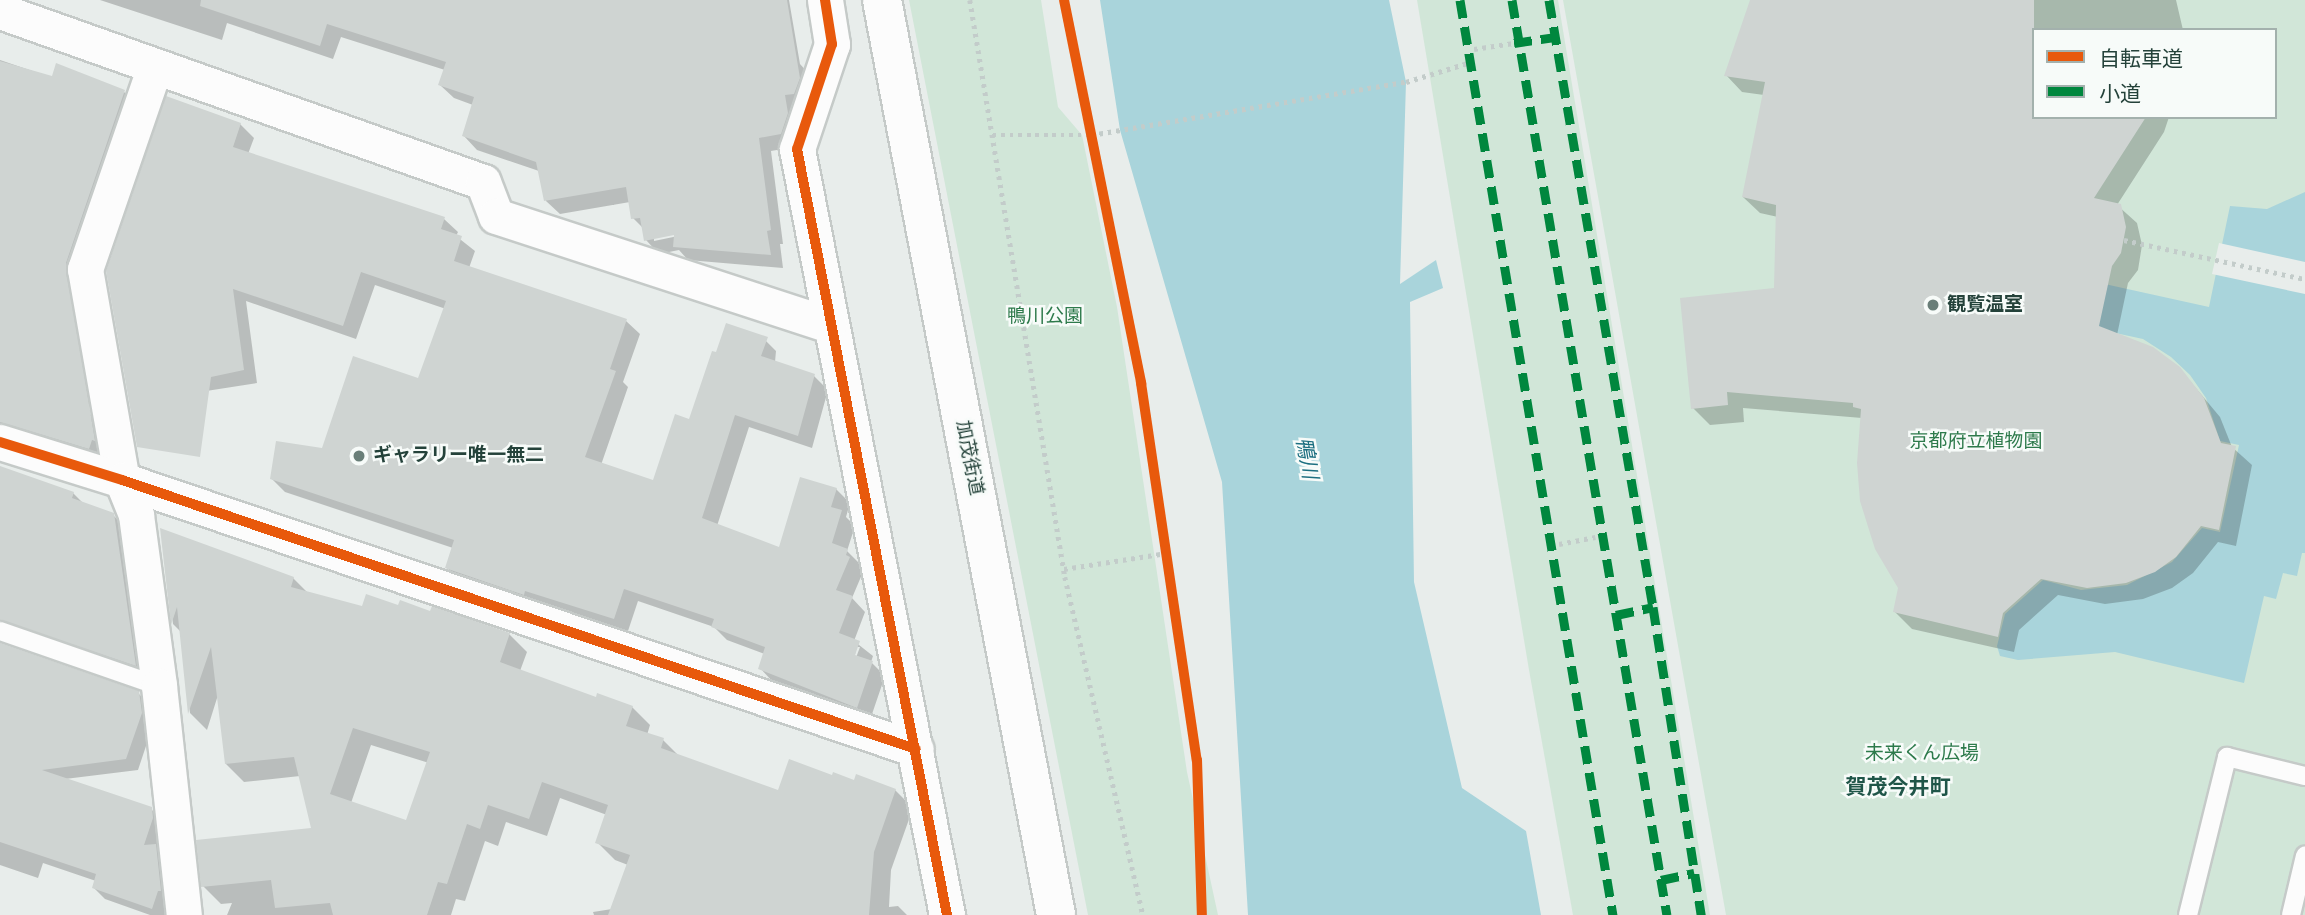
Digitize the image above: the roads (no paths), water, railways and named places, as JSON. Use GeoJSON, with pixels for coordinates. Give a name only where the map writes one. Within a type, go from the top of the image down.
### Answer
{"type":"FeatureCollection","features":[{"type":"Feature","properties":{"kind":"street"},"geometry":{"type":"LineString","coordinates":[[825,0],[832,44],[797,149],[947,915]]}},
{"type":"Feature","properties":{"kind":"street","name":"加茂街道"},"geometry":{"type":"LineString","coordinates":[[882,0],[1056,915]]}},
{"type":"Feature","properties":{"kind":"street"},"geometry":{"type":"LineString","coordinates":[[0,11],[483,181],[496,216],[830,325]]}},
{"type":"Feature","properties":{"kind":"street"},"geometry":{"type":"LineString","coordinates":[[155,66],[85,269],[122,480],[136,515],[159,687],[184,915]]}},
{"type":"Feature","properties":{"kind":"street"},"geometry":{"type":"LineString","coordinates":[[0,442],[122,480],[916,750]]}},
{"type":"Feature","properties":{"kind":"lane"},"geometry":{"type":"LineString","coordinates":[[0,631],[159,687]]}},
{"type":"Feature","properties":{"kind":"lane"},"geometry":{"type":"LineString","coordinates":[[2188,915],[2227,757],[2305,776]]}},
{"type":"Feature","properties":{"kind":"lane"},"geometry":{"type":"LineString","coordinates":[[2291,915],[2305,856]]}},
{"type":"Feature","properties":{"kind":"water","name":"鴨川"},"geometry":{"type":"Polygon","coordinates":[[[1100,0],[1389,0],[1406,82],[1400,284],[1436,260],[1443,288],[1410,302],[1414,582],[1462,788],[1526,831],[1541,915],[1248,915],[1222,482],[1120,130],[1100,0]]]}},
{"type":"Feature","properties":{"kind":"water"},"geometry":{"type":"Polygon","coordinates":[[[2305,192],[2305,553],[2302,553],[2297,576],[2283,573],[2276,599],[2264,596],[2244,683],[2115,652],[2018,660],[2000,656],[1997,646],[2005,614],[2043,580],[2081,590],[2127,585],[2172,562],[2202,528],[2220,532],[2239,445],[2220,441],[2206,398],[2190,375],[2171,357],[2143,339],[2097,329],[2091,281],[2209,307],[2230,206],[2267,209],[2305,192]]]}},
{"type":"Feature","properties":{"kind":"place","name":"観覧温室"},"geometry":{"type":"Point","coordinates":[1933,305]}},
{"type":"Feature","properties":{"kind":"place","name":"ギャラリー唯一無二"},"geometry":{"type":"Point","coordinates":[359,456]}},
{"type":"Feature","properties":{"kind":"district","name":"賀茂今井町"},"geometry":{"type":"Point","coordinates":[1898,787]}},
{"type":"Feature","properties":{"kind":"park label","name":"鴨川公園"},"geometry":{"type":"Point","coordinates":[1045,317]}},
{"type":"Feature","properties":{"kind":"park label","name":"京都府立植物園"},"geometry":{"type":"Point","coordinates":[1976,442]}},
{"type":"Feature","properties":{"kind":"park label","name":"未来くん広場"},"geometry":{"type":"Point","coordinates":[1922,754]}}]}
